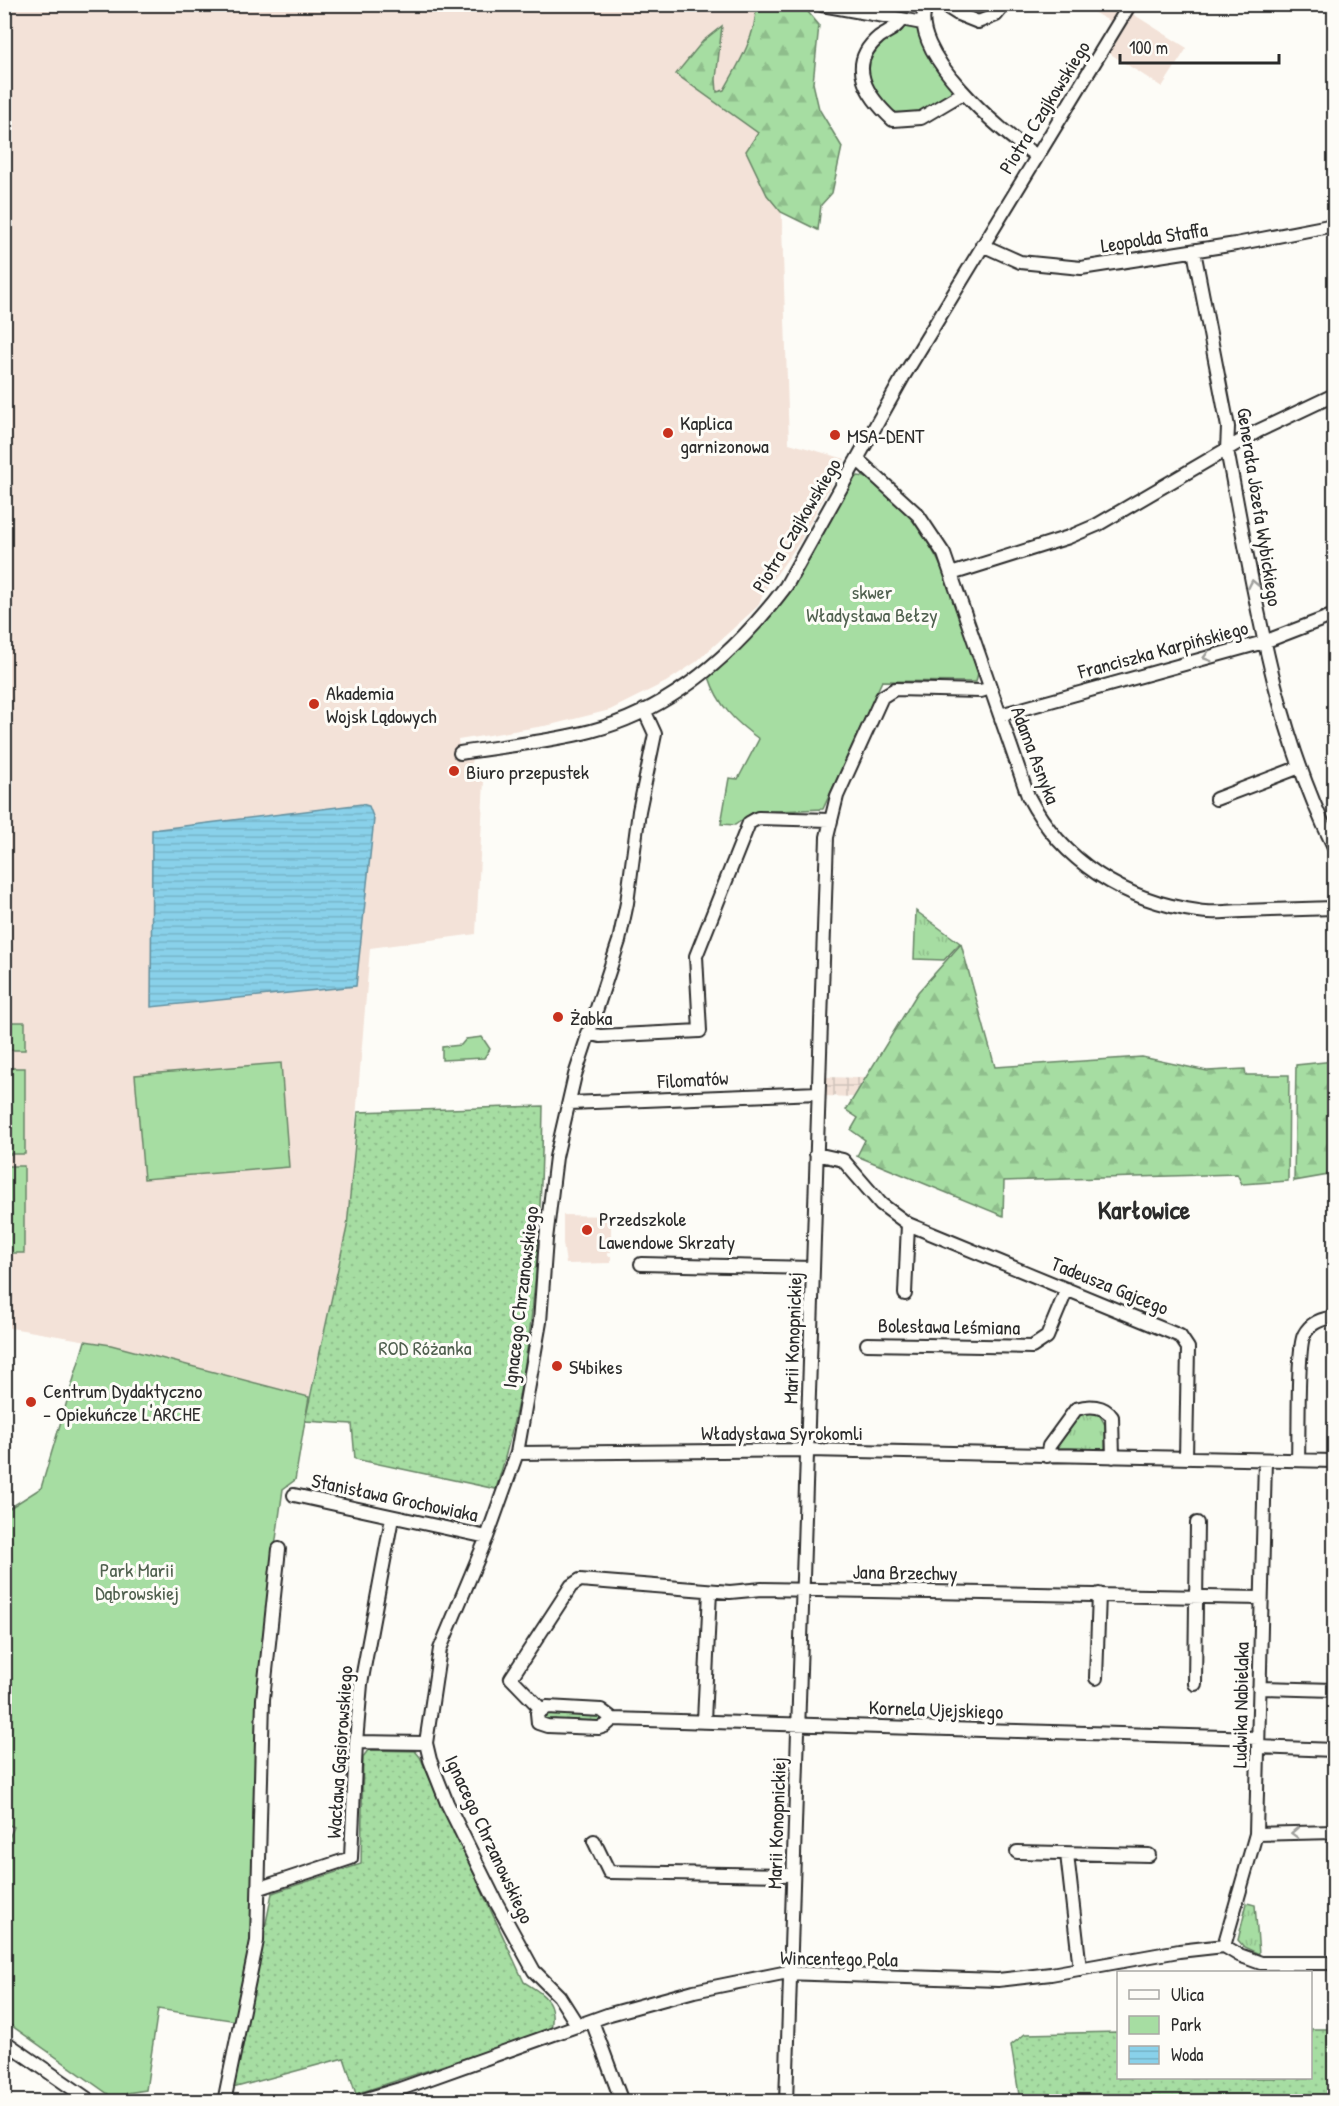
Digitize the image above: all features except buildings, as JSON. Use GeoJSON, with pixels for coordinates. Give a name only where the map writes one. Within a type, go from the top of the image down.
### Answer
{"type":"FeatureCollection","features":[{"type":"Feature","properties":{"kind":"street"},"geometry":{"type":"LineString","coordinates":[[927,4],[922,23],[929,44],[963,93],[985,115],[1037,156]]}},
{"type":"Feature","properties":{"kind":"street"},"geometry":{"type":"LineString","coordinates":[[942,4],[978,22],[996,15],[1005,4]]}},
{"type":"Feature","properties":{"kind":"street","name":"Piotra Czajkowskiego"},"geometry":{"type":"LineString","coordinates":[[460,753],[574,735],[603,727],[644,710],[706,672],[762,617],[786,586],[982,245],[1130,4]]}},
{"type":"Feature","properties":{"kind":"street"},"geometry":{"type":"LineString","coordinates":[[822,5],[922,23]]}},
{"type":"Feature","properties":{"kind":"street"},"geometry":{"type":"LineString","coordinates":[[901,20],[898,25],[877,39],[864,61],[864,85],[878,106],[893,120],[921,118],[963,93]]}},
{"type":"Feature","properties":{"kind":"street","name":"Leopolda Staffa"},"geometry":{"type":"LineString","coordinates":[[982,245],[1020,262],[1081,268],[1194,251],[1335,225]]}},
{"type":"Feature","properties":{"kind":"street","name":"Generała Józefa Wybickiego"},"geometry":{"type":"LineString","coordinates":[[1194,251],[1228,427],[1227,450],[1264,642],[1300,767],[1335,847]]}},
{"type":"Feature","properties":{"kind":"street"},"geometry":{"type":"LineString","coordinates":[[951,574],[1097,525],[1291,413],[1335,395]]}},
{"type":"Feature","properties":{"kind":"street","name":"Adama Asnyka"},"geometry":{"type":"LineString","coordinates":[[857,459],[918,515],[944,554],[1028,796],[1042,823],[1069,853],[1112,883],[1156,903],[1200,912],[1335,908]]}},
{"type":"Feature","properties":{"kind":"street","name":"Franciszka Karpińskiego"},"geometry":{"type":"LineString","coordinates":[[999,715],[1264,642],[1335,615]]}},
{"type":"Feature","properties":{"kind":"street","name":"Marii Konopnickiej"},"geometry":{"type":"LineString","coordinates":[[786,2102],[826,841],[837,796],[882,697],[887,692],[895,689],[981,691],[990,688]]}},
{"type":"Feature","properties":{"kind":"street","name":"Ignacego Chrzanowskiego"},"geometry":{"type":"LineString","coordinates":[[578,2026],[559,1996],[534,1971],[496,1902],[447,1803],[430,1760],[426,1743],[440,1649],[488,1537],[517,1453],[540,1322],[546,1239],[556,1156],[587,1033],[620,941],[627,903],[639,811],[655,734],[644,710]]}},
{"type":"Feature","properties":{"kind":"street"},"geometry":{"type":"LineString","coordinates":[[1216,799],[1300,767]]}},
{"type":"Feature","properties":{"kind":"street"},"geometry":{"type":"LineString","coordinates":[[587,1033],[600,1036],[700,1031],[696,956],[749,823],[758,818],[830,820]]}},
{"type":"Feature","properties":{"kind":"street","name":"Filomatów"},"geometry":{"type":"LineString","coordinates":[[569,1104],[818,1093]]}},
{"type":"Feature","properties":{"kind":"street","name":"Tadeusza Gajcego"},"geometry":{"type":"LineString","coordinates":[[816,1154],[843,1160],[881,1204],[908,1224],[1180,1336],[1188,1348],[1186,1458]]}},
{"type":"Feature","properties":{"kind":"street"},"geometry":{"type":"LineString","coordinates":[[905,1294],[908,1224]]}},
{"type":"Feature","properties":{"kind":"street"},"geometry":{"type":"LineString","coordinates":[[641,1264],[813,1268]]}},
{"type":"Feature","properties":{"kind":"street","name":"Bolesława Leśmiana"},"geometry":{"type":"LineString","coordinates":[[867,1344],[1032,1347],[1047,1337],[1067,1289]]}},
{"type":"Feature","properties":{"kind":"street"},"geometry":{"type":"LineString","coordinates":[[1298,1460],[1302,1340],[1315,1322],[1325,1318],[1335,1318]]}},
{"type":"Feature","properties":{"kind":"street"},"geometry":{"type":"LineString","coordinates":[[1047,1456],[1049,1446],[1076,1408],[1085,1406],[1102,1408],[1112,1417],[1113,1457]]}},
{"type":"Feature","properties":{"kind":"street","name":"Władysława Syrokomli"},"geometry":{"type":"LineString","coordinates":[[517,1453],[808,1450],[1335,1461]]}},
{"type":"Feature","properties":{"kind":"street","name":"Ludwika Nabielaka"},"geometry":{"type":"LineString","coordinates":[[1224,1946],[1256,1834],[1265,1460]]}},
{"type":"Feature","properties":{"kind":"street","name":"Stanisława Grochowiaka"},"geometry":{"type":"LineString","coordinates":[[294,1495],[488,1537]]}},
{"type":"Feature","properties":{"kind":"street","name":"Wacława Gąsiorowskiego"},"geometry":{"type":"LineString","coordinates":[[260,1888],[351,1858],[356,1742],[362,1684],[392,1518]]}},
{"type":"Feature","properties":{"kind":"street"},"geometry":{"type":"LineString","coordinates":[[1195,1684],[1197,1523]]}},
{"type":"Feature","properties":{"kind":"street"},"geometry":{"type":"LineString","coordinates":[[224,2102],[256,1950],[260,1888],[263,1699],[279,1549]]}},
{"type":"Feature","properties":{"kind":"street","name":"Jana Brzechwy"},"geometry":{"type":"LineString","coordinates":[[541,1709],[511,1678],[575,1582],[586,1580],[710,1591],[803,1589],[1262,1598]]}},
{"type":"Feature","properties":{"kind":"street"},"geometry":{"type":"LineString","coordinates":[[704,1721],[710,1591]]}},
{"type":"Feature","properties":{"kind":"street"},"geometry":{"type":"LineString","coordinates":[[1096,1678],[1099,1594]]}},
{"type":"Feature","properties":{"kind":"street"},"geometry":{"type":"LineString","coordinates":[[1259,1688],[1335,1690]]}},
{"type":"Feature","properties":{"kind":"street","name":"Kornela Ujejskiego"},"geometry":{"type":"LineString","coordinates":[[613,1719],[599,1728],[547,1726],[538,1723],[537,1713],[541,1709],[601,1710],[613,1719],[1258,1742],[1335,1750]]}},
{"type":"Feature","properties":{"kind":"street"},"geometry":{"type":"LineString","coordinates":[[356,1742],[426,1743]]}},
{"type":"Feature","properties":{"kind":"street"},"geometry":{"type":"LineString","coordinates":[[1256,1834],[1335,1832]]}},
{"type":"Feature","properties":{"kind":"street"},"geometry":{"type":"LineString","coordinates":[[594,1841],[609,1872],[794,1875]]}},
{"type":"Feature","properties":{"kind":"street"},"geometry":{"type":"LineString","coordinates":[[1017,1852],[1149,1855]]}},
{"type":"Feature","properties":{"kind":"street"},"geometry":{"type":"LineString","coordinates":[[1067,1854],[1080,1970]]}},
{"type":"Feature","properties":{"kind":"street"},"geometry":{"type":"LineString","coordinates":[[1224,1946],[1239,1955],[1261,1963],[1335,1963]]}},
{"type":"Feature","properties":{"kind":"street","name":"Wincentego Pola"},"geometry":{"type":"LineString","coordinates":[[356,2102],[400,2089],[592,2021],[694,1991],[791,1974],[998,1980],[1080,1970],[1179,1951],[1224,1946]]}},
{"type":"Feature","properties":{"kind":"street"},"geometry":{"type":"LineString","coordinates":[[592,2021],[622,2102]]}},
{"type":"Feature","properties":{"kind":"street"},"geometry":{"type":"LineString","coordinates":[[4,2041],[92,2102]]}},
{"type":"Feature","properties":{"kind":"shaded area","name":"Akademia Wojsk Lądowych"},"geometry":{"type":"Polygon","coordinates":[[[4,5],[775,5],[789,443],[845,459],[799,543],[764,592],[758,606],[696,662],[666,682],[610,710],[550,725],[458,740],[461,758],[471,757],[473,774],[484,781],[476,934],[370,948],[347,1227],[309,1397],[111,1345],[5,1327],[4,5]]]}},
{"type":"Feature","properties":{"kind":"shaded area"},"geometry":{"type":"Polygon","coordinates":[[[1080,5],[1122,5],[1111,22],[1080,5]]]}},
{"type":"Feature","properties":{"kind":"shaded area"},"geometry":{"type":"Polygon","coordinates":[[[1133,14],[1187,48],[1162,87],[1109,53],[1133,14]]]}},
{"type":"Feature","properties":{"kind":"shaded area"},"geometry":{"type":"Polygon","coordinates":[[[824,1077],[865,1078],[853,1097],[824,1096],[824,1077]]]}},
{"type":"Feature","properties":{"kind":"shaded area","name":"Przedszkole Lawendowe Skrzaty"},"geometry":{"type":"Polygon","coordinates":[[[563,1215],[611,1216],[611,1252],[608,1252],[608,1256],[611,1256],[611,1263],[566,1264],[563,1215]]]}},
{"type":"Feature","properties":{"kind":"green space"},"geometry":{"type":"Polygon","coordinates":[[[756,5],[807,5],[808,12],[819,25],[813,83],[819,109],[842,147],[832,193],[821,205],[818,230],[781,212],[767,195],[746,151],[758,133],[676,74],[703,41],[722,26],[716,79],[717,92],[724,90],[750,38],[756,16],[756,5]]]}},
{"type":"Feature","properties":{"kind":"green space"},"geometry":{"type":"Polygon","coordinates":[[[905,26],[920,26],[955,87],[954,92],[932,110],[912,116],[891,110],[882,104],[875,97],[867,77],[867,65],[876,47],[887,36],[905,26]]]}},
{"type":"Feature","properties":{"kind":"green space","name":"skwer Władysława Bełzy"},"geometry":{"type":"Polygon","coordinates":[[[858,476],[872,481],[905,511],[921,531],[934,553],[945,575],[962,622],[978,673],[976,682],[882,681],[823,809],[753,812],[735,825],[721,824],[729,778],[738,779],[759,739],[728,712],[717,696],[709,677],[773,613],[851,479],[858,476]]]}},
{"type":"Feature","properties":{"kind":"green space"},"geometry":{"type":"Polygon","coordinates":[[[916,911],[960,943],[944,960],[914,959],[916,911]]]}},
{"type":"Feature","properties":{"kind":"green space"},"geometry":{"type":"Polygon","coordinates":[[[961,944],[995,1067],[1142,1057],[1207,1071],[1245,1069],[1246,1075],[1289,1075],[1288,1181],[1242,1184],[1237,1174],[1004,1181],[1003,1216],[857,1156],[865,1140],[851,1130],[858,1118],[846,1110],[918,992],[961,944]]]}},
{"type":"Feature","properties":{"kind":"green space"},"geometry":{"type":"Polygon","coordinates":[[[4,1022],[25,1022],[25,1050],[5,1050],[4,1022]]]}},
{"type":"Feature","properties":{"kind":"green space"},"geometry":{"type":"Polygon","coordinates":[[[482,1037],[490,1049],[484,1058],[442,1060],[442,1047],[461,1045],[466,1039],[482,1037]]]}},
{"type":"Feature","properties":{"kind":"green space"},"geometry":{"type":"Polygon","coordinates":[[[1334,1061],[1334,1174],[1294,1181],[1296,1065],[1334,1061]]]}},
{"type":"Feature","properties":{"kind":"green space"},"geometry":{"type":"Polygon","coordinates":[[[281,1063],[289,1167],[144,1179],[135,1075],[281,1063]]]}},
{"type":"Feature","properties":{"kind":"green space"},"geometry":{"type":"Polygon","coordinates":[[[4,1068],[25,1068],[25,1154],[5,1154],[4,1068]]]}},
{"type":"Feature","properties":{"kind":"green space","name":"ROD Różanka"},"geometry":{"type":"Polygon","coordinates":[[[543,1106],[538,1251],[533,1299],[520,1395],[496,1489],[355,1459],[352,1424],[305,1421],[347,1227],[358,1112],[543,1106]]]}},
{"type":"Feature","properties":{"kind":"green space"},"geometry":{"type":"Polygon","coordinates":[[[5,1166],[24,1166],[24,1253],[5,1253],[5,1166]]]}},
{"type":"Feature","properties":{"kind":"green space","name":"Park Marii Dąbrowskiej"},"geometry":{"type":"Polygon","coordinates":[[[85,1341],[111,1345],[309,1397],[295,1480],[283,1489],[273,1561],[253,1933],[237,2021],[158,2009],[146,2090],[127,2093],[125,2102],[118,2101],[5,2021],[4,1849],[14,1827],[4,1823],[5,1511],[41,1488],[85,1341]]]}},
{"type":"Feature","properties":{"kind":"green space"},"geometry":{"type":"Polygon","coordinates":[[[1078,1413],[1099,1414],[1105,1425],[1105,1449],[1058,1448],[1056,1443],[1078,1413]]]}},
{"type":"Feature","properties":{"kind":"green space"},"geometry":{"type":"Polygon","coordinates":[[[544,1712],[605,1715],[603,1724],[545,1723],[544,1712]]]}},
{"type":"Feature","properties":{"kind":"green space"},"geometry":{"type":"Polygon","coordinates":[[[368,1750],[415,1751],[420,1757],[524,1982],[548,2000],[552,2012],[551,2030],[356,2094],[344,2058],[233,2088],[272,1893],[361,1864],[363,1757],[368,1750]]]}},
{"type":"Feature","properties":{"kind":"green space"},"geometry":{"type":"Polygon","coordinates":[[[1247,1903],[1255,1905],[1259,1954],[1244,1947],[1238,1940],[1247,1903]]]}},
{"type":"Feature","properties":{"kind":"green space"},"geometry":{"type":"Polygon","coordinates":[[[1312,2029],[1328,2029],[1331,2101],[1020,2101],[1011,2045],[1025,2034],[1117,2032],[1117,2079],[1312,2079],[1312,2029]]]}},
{"type":"Feature","properties":{"kind":"water"},"geometry":{"type":"Polygon","coordinates":[[[362,804],[369,806],[374,819],[356,986],[151,1007],[152,830],[362,804]]]}},
{"type":"Feature","properties":{"kind":"place","name":"Kaplica garnizonowa"},"geometry":{"type":"Point","coordinates":[668,433]}},
{"type":"Feature","properties":{"kind":"place","name":"MSA-DENT"},"geometry":{"type":"Point","coordinates":[835,435]}},
{"type":"Feature","properties":{"kind":"place","name":"Akademia Wojsk Lądowych"},"geometry":{"type":"Point","coordinates":[314,704]}},
{"type":"Feature","properties":{"kind":"place","name":"Biuro przepustek"},"geometry":{"type":"Point","coordinates":[454,771]}},
{"type":"Feature","properties":{"kind":"place","name":"Żabka"},"geometry":{"type":"Point","coordinates":[558,1017]}},
{"type":"Feature","properties":{"kind":"place","name":"Przedszkole Lawendowe Skrzaty"},"geometry":{"type":"Point","coordinates":[587,1230]}},
{"type":"Feature","properties":{"kind":"place","name":"S4bikes"},"geometry":{"type":"Point","coordinates":[557,1366]}},
{"type":"Feature","properties":{"kind":"place","name":"Centrum Dydaktyczno - Opiekuńcze L'ARCHE"},"geometry":{"type":"Point","coordinates":[31,1402]}},
{"type":"Feature","properties":{"kind":"district","name":"Karłowice"},"geometry":{"type":"Point","coordinates":[1144,1209]}}]}
